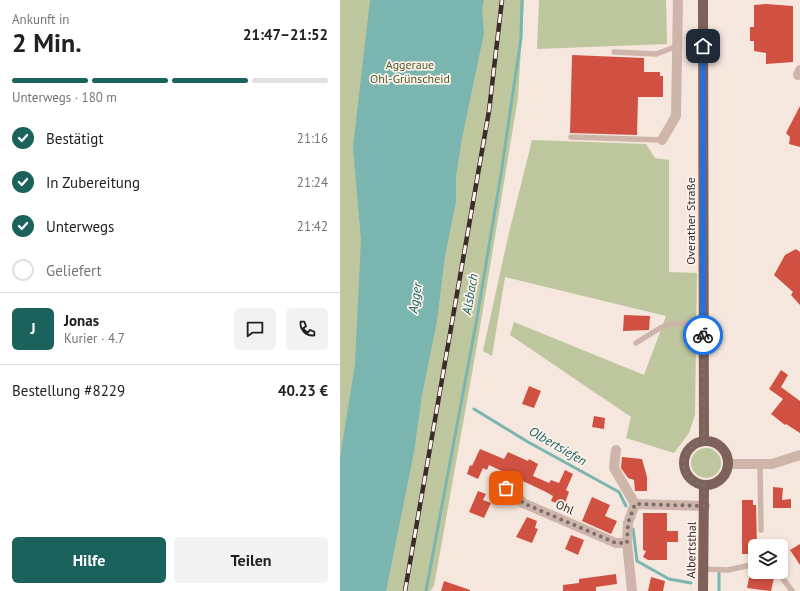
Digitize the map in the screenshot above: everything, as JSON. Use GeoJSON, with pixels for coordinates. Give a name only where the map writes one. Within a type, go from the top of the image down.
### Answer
{"type":"FeatureCollection","features":[{"type":"Feature","properties":{"kind":"main road","name":"Overather Straße"},"geometry":{"type":"LineString","coordinates":[[703,0],[704,441]]}},
{"type":"Feature","properties":{"kind":"main road"},"geometry":{"type":"LineString","coordinates":[[704,441],[710,442],[721,448],[725,453],[728,464],[726,473],[720,480],[713,484],[704,485],[692,480],[685,470],[684,463],[688,451],[692,446],[704,441]]}},
{"type":"Feature","properties":{"kind":"main road","name":"Albertsthal"},"geometry":{"type":"LineString","coordinates":[[703,591],[704,485]]}},
{"type":"Feature","properties":{"kind":"street"},"geometry":{"type":"LineString","coordinates":[[662,140],[676,116],[678,0]]}},
{"type":"Feature","properties":{"kind":"street"},"geometry":{"type":"LineString","coordinates":[[616,450],[614,468],[635,504]]}},
{"type":"Feature","properties":{"kind":"street"},"geometry":{"type":"LineString","coordinates":[[728,464],[772,464],[800,455]]}},
{"type":"Feature","properties":{"kind":"street","name":"Ohl"},"geometry":{"type":"LineString","coordinates":[[498,484],[513,491],[523,503],[616,543],[627,543]]}},
{"type":"Feature","properties":{"kind":"street"},"geometry":{"type":"LineString","coordinates":[[635,504],[705,506]]}},
{"type":"Feature","properties":{"kind":"street"},"geometry":{"type":"LineString","coordinates":[[632,591],[627,543],[628,523],[635,504]]}},
{"type":"Feature","properties":{"kind":"lane"},"geometry":{"type":"LineString","coordinates":[[614,52],[656,54],[678,46]]}},
{"type":"Feature","properties":{"kind":"lane"},"geometry":{"type":"LineString","coordinates":[[571,137],[662,140]]}},
{"type":"Feature","properties":{"kind":"lane"},"geometry":{"type":"LineString","coordinates":[[636,343],[666,326],[703,323]]}},
{"type":"Feature","properties":{"kind":"lane"},"geometry":{"type":"LineString","coordinates":[[760,464],[761,530]]}},
{"type":"Feature","properties":{"kind":"lane"},"geometry":{"type":"LineString","coordinates":[[703,569],[728,570],[748,566]]}},
{"type":"Feature","properties":{"kind":"lane"},"geometry":{"type":"LineString","coordinates":[[783,579],[792,591]]}},
{"type":"Feature","properties":{"kind":"green space","name":"Aggeraue Ohl-Grünscheid"},"geometry":{"type":"Polygon","coordinates":[[[340,0],[524,0],[518,98],[477,345],[434,586],[430,591],[340,591],[340,0]]]}},
{"type":"Feature","properties":{"kind":"green space"},"geometry":{"type":"Polygon","coordinates":[[[539,0],[666,0],[667,44],[537,49],[539,0]]]}},
{"type":"Feature","properties":{"kind":"green space"},"geometry":{"type":"Polygon","coordinates":[[[532,140],[646,144],[655,158],[669,160],[669,272],[697,273],[695,415],[689,433],[674,453],[626,438],[631,417],[510,335],[514,322],[644,375],[666,316],[505,277],[492,356],[483,351],[508,237],[532,140]]]}},
{"type":"Feature","properties":{"kind":"green space"},"geometry":{"type":"Polygon","coordinates":[[[706,448],[717,452],[721,463],[717,474],[706,478],[695,474],[691,463],[695,452],[706,448]]]}},
{"type":"Feature","properties":{"kind":"water","name":"Aggeraue Ohl-Grünscheid"},"geometry":{"type":"Polygon","coordinates":[[[370,0],[484,0],[482,10],[484,33],[462,138],[456,176],[456,201],[445,256],[437,321],[422,395],[414,452],[386,591],[340,591],[340,458],[355,364],[361,240],[353,147],[370,0]]]}},
{"type":"Feature","properties":{"kind":"building"},"geometry":{"type":"Polygon","coordinates":[[[766,4],[793,6],[793,62],[766,64],[766,53],[754,51],[754,41],[750,41],[750,27],[754,27],[754,5],[766,4]]]}},
{"type":"Feature","properties":{"kind":"building"},"geometry":{"type":"Polygon","coordinates":[[[572,55],[644,58],[644,72],[660,72],[660,76],[663,76],[663,97],[638,97],[637,135],[570,133],[572,55]]]}},
{"type":"Feature","properties":{"kind":"building"},"geometry":{"type":"Polygon","coordinates":[[[800,106],[800,147],[789,144],[790,137],[786,133],[800,106]]]}},
{"type":"Feature","properties":{"kind":"building"},"geometry":{"type":"Polygon","coordinates":[[[796,249],[800,252],[800,305],[791,295],[793,292],[774,275],[785,255],[796,249]]]}},
{"type":"Feature","properties":{"kind":"building"},"geometry":{"type":"Polygon","coordinates":[[[624,315],[650,316],[649,330],[623,331],[624,315]]]}},
{"type":"Feature","properties":{"kind":"building"},"geometry":{"type":"Polygon","coordinates":[[[781,370],[788,375],[781,387],[800,401],[800,433],[786,424],[785,425],[771,414],[783,399],[769,389],[781,370]]]}},
{"type":"Feature","properties":{"kind":"building"},"geometry":{"type":"Polygon","coordinates":[[[529,386],[541,391],[534,408],[522,404],[529,386]]]}},
{"type":"Feature","properties":{"kind":"building"},"geometry":{"type":"Polygon","coordinates":[[[594,416],[605,418],[604,429],[592,427],[594,416]]]}},
{"type":"Feature","properties":{"kind":"building"},"geometry":{"type":"Polygon","coordinates":[[[480,449],[504,459],[508,452],[528,461],[529,459],[538,464],[533,476],[549,483],[551,480],[559,483],[565,470],[573,474],[566,490],[569,492],[564,506],[551,501],[553,496],[546,492],[489,465],[487,470],[483,468],[478,479],[467,474],[470,465],[472,466],[480,449]]]}},
{"type":"Feature","properties":{"kind":"building"},"geometry":{"type":"Polygon","coordinates":[[[622,457],[642,459],[647,477],[647,491],[635,491],[634,480],[628,478],[621,468],[622,457]]]}},
{"type":"Feature","properties":{"kind":"building"},"geometry":{"type":"Polygon","coordinates":[[[773,487],[783,488],[782,500],[791,499],[791,508],[773,508],[773,487]]]}},
{"type":"Feature","properties":{"kind":"building"},"geometry":{"type":"Polygon","coordinates":[[[478,491],[486,494],[483,500],[491,503],[484,518],[469,512],[478,491]]]}},
{"type":"Feature","properties":{"kind":"building"},"geometry":{"type":"Polygon","coordinates":[[[592,497],[610,505],[605,516],[617,521],[611,534],[582,521],[592,497]]]}},
{"type":"Feature","properties":{"kind":"building"},"geometry":{"type":"Polygon","coordinates":[[[742,500],[753,500],[753,505],[756,505],[757,539],[748,539],[748,554],[742,554],[742,500]]]}},
{"type":"Feature","properties":{"kind":"building"},"geometry":{"type":"Polygon","coordinates":[[[643,513],[667,513],[667,531],[678,531],[678,542],[667,542],[667,560],[648,560],[643,557],[646,551],[643,550],[643,513]]]}},
{"type":"Feature","properties":{"kind":"building"},"geometry":{"type":"Polygon","coordinates":[[[527,517],[537,521],[535,528],[538,529],[532,543],[516,537],[527,517]]]}},
{"type":"Feature","properties":{"kind":"building"},"geometry":{"type":"Polygon","coordinates":[[[571,535],[584,540],[578,555],[565,549],[571,535]]]}},
{"type":"Feature","properties":{"kind":"building"},"geometry":{"type":"Polygon","coordinates":[[[800,544],[800,565],[790,550],[800,544]]]}},
{"type":"Feature","properties":{"kind":"building"},"geometry":{"type":"Polygon","coordinates":[[[616,574],[617,584],[596,587],[596,591],[563,591],[563,585],[579,583],[579,579],[616,574]]]}},
{"type":"Feature","properties":{"kind":"building"},"geometry":{"type":"Polygon","coordinates":[[[651,577],[665,581],[663,591],[648,591],[651,577]]]}},
{"type":"Feature","properties":{"kind":"building"},"geometry":{"type":"Polygon","coordinates":[[[749,579],[774,579],[771,591],[747,588],[749,579]]]}},
{"type":"Feature","properties":{"kind":"building"},"geometry":{"type":"Polygon","coordinates":[[[444,581],[470,590],[470,591],[441,591],[444,581]]]}},
{"type":"Feature","properties":{"kind":"waterway","name":"Alsbach"},"geometry":{"type":"LineString","coordinates":[[426,591],[477,318],[501,174],[521,38],[522,0]]}},
{"type":"Feature","properties":{"kind":"waterway","name":"Olbertsiefen"},"geometry":{"type":"LineString","coordinates":[[474,409],[528,442],[619,492],[626,506]]}},
{"type":"Feature","properties":{"kind":"waterway","name":"Olbertsiefen"},"geometry":{"type":"LineString","coordinates":[[633,529],[637,561],[669,579],[691,583]]}},
{"type":"Feature","properties":{"kind":"waterway","name":"Olbertsiefen"},"geometry":{"type":"LineString","coordinates":[[719,573],[719,591]]}},
{"type":"Feature","properties":{"kind":"railway"},"geometry":{"type":"LineString","coordinates":[[405,591],[489,111],[502,0]]}},
{"type":"Feature","properties":{"kind":"way so far"},"geometry":{"type":"LineString","coordinates":[[506,488],[513,491],[523,503],[616,543],[627,543],[628,523],[635,504],[705,506],[704,485],[698,484],[688,476],[684,463],[685,457],[692,446],[704,441],[703,335]]}},
{"type":"Feature","properties":{"kind":"route"},"geometry":{"type":"LineString","coordinates":[[703,46],[703,335]]}},
{"type":"Feature","properties":{"kind":"water label","name":"Agger"},"geometry":{"type":"Point","coordinates":[415,298]}}]}
